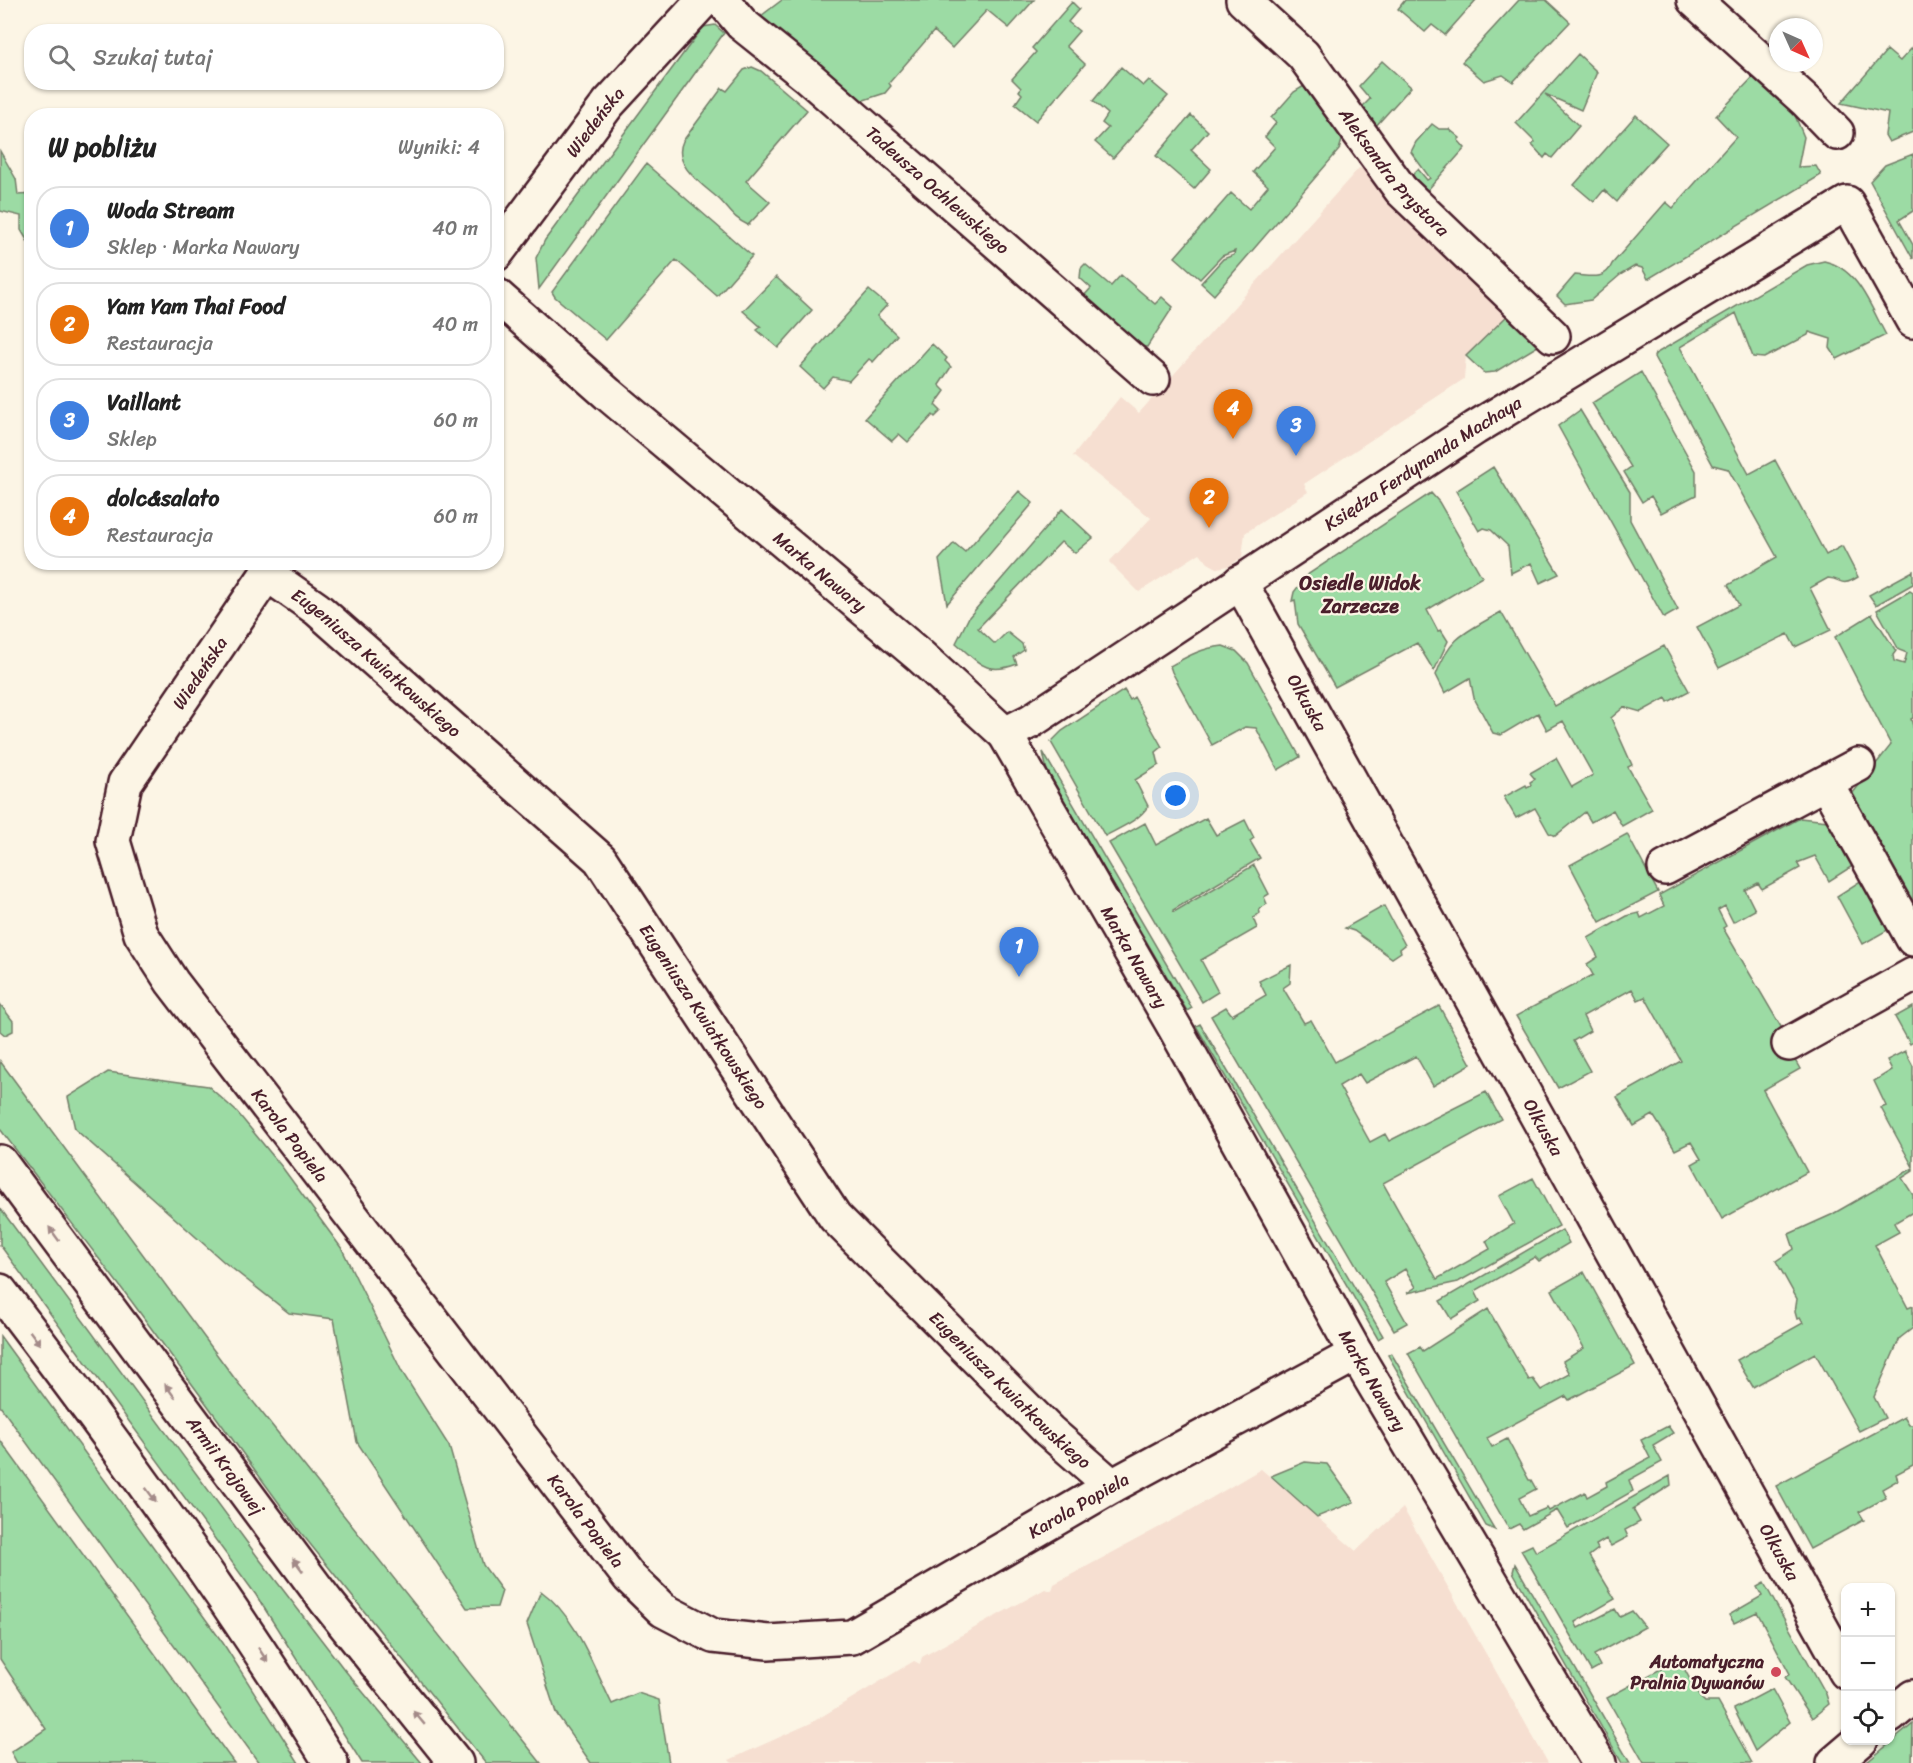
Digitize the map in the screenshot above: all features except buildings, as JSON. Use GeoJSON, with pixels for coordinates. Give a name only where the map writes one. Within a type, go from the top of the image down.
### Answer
{"type":"FeatureCollection","features":[{"type":"Feature","properties":{"kind":"street","name":"Wiedeńska"},"geometry":{"type":"LineString","coordinates":[[504,243],[608,104],[704,0]]}},
{"type":"Feature","properties":{"kind":"street","name":"Tadeusza Ochlewskiego"},"geometry":{"type":"LineString","coordinates":[[722,0],[742,24],[807,76],[1153,379]]}},
{"type":"Feature","properties":{"kind":"street","name":"Aleksandra Prystora"},"geometry":{"type":"LineString","coordinates":[[1242,0],[1303,55],[1401,190],[1553,336]]}},
{"type":"Feature","properties":{"kind":"street"},"geometry":{"type":"LineString","coordinates":[[1694,0],[1806,101],[1837,133]]}},
{"type":"Feature","properties":{"kind":"street","name":"Księdza Ferdynanda Machaya"},"geometry":{"type":"LineString","coordinates":[[1005,734],[1031,721],[1493,417],[1847,203],[1913,321]]}},
{"type":"Feature","properties":{"kind":"street","name":"Marka Nawary"},"geometry":{"type":"LineString","coordinates":[[504,302],[608,394],[920,656],[1005,734],[1175,1028],[1356,1354],[1599,1763]]}},
{"type":"Feature","properties":{"kind":"street","name":"Wiedeńska"},"geometry":{"type":"LineString","coordinates":[[125,783],[270,570]]}},
{"type":"Feature","properties":{"kind":"street","name":"Eugeniusza Kwiatkowskiego"},"geometry":{"type":"LineString","coordinates":[[273,570],[600,859],[835,1217],[1049,1431],[1112,1486]]}},
{"type":"Feature","properties":{"kind":"street","name":"Olkuska"},"geometry":{"type":"LineString","coordinates":[[1240,582],[1841,1665]]}},
{"type":"Feature","properties":{"kind":"street"},"geometry":{"type":"LineString","coordinates":[[1665,868],[1858,765]]}},
{"type":"Feature","properties":{"kind":"street","name":"Karola Popiela"},"geometry":{"type":"LineString","coordinates":[[125,783],[113,841],[141,934],[172,982],[629,1577],[663,1610],[713,1636],[768,1642],[852,1637],[1112,1486],[1356,1354]]}},
{"type":"Feature","properties":{"kind":"street"},"geometry":{"type":"LineString","coordinates":[[1826,783],[1913,939]]}},
{"type":"Feature","properties":{"kind":"street"},"geometry":{"type":"LineString","coordinates":[[1789,1044],[1913,975]]}},
{"type":"Feature","properties":{"kind":"street","name":"Armii Krajowej"},"geometry":{"type":"LineString","coordinates":[[0,1162],[326,1601],[456,1763]]}},
{"type":"Feature","properties":{"kind":"street"},"geometry":{"type":"LineString","coordinates":[[0,1291],[217,1587],[331,1763]]}},
{"type":"Feature","properties":{"kind":"street"},"geometry":{"type":"LineString","coordinates":[[1895,1712],[1913,1697]]}},
{"type":"Feature","properties":{"kind":"street"},"geometry":{"type":"LineString","coordinates":[[1834,1763],[1856,1745]]}},
{"type":"Feature","properties":{"kind":"shaded area"},"geometry":{"type":"Polygon","coordinates":[[[1359,168],[1370,171],[1510,313],[1466,356],[1464,379],[1304,484],[1308,492],[1245,533],[1242,557],[1229,566],[1217,568],[1208,563],[1200,553],[1139,592],[1109,562],[1151,518],[1073,456],[1120,397],[1139,413],[1359,168]]]}},
{"type":"Feature","properties":{"kind":"shaded area"},"geometry":{"type":"Polygon","coordinates":[[[1261,1469],[1356,1551],[1403,1508],[1548,1763],[732,1763],[729,1760],[811,1723],[914,1661],[920,1664],[922,1657],[1045,1589],[1052,1591],[1054,1584],[1184,1514],[1261,1469]]]}},
{"type":"Feature","properties":{"kind":"green space"},"geometry":{"type":"Polygon","coordinates":[[[782,0],[1034,0],[1009,28],[987,10],[952,48],[934,31],[889,83],[891,86],[885,93],[858,102],[757,19],[782,0]]]}},
{"type":"Feature","properties":{"kind":"green space"},"geometry":{"type":"Polygon","coordinates":[[[1405,0],[1476,0],[1445,35],[1432,25],[1425,32],[1398,9],[1405,0]]]}},
{"type":"Feature","properties":{"kind":"green space"},"geometry":{"type":"Polygon","coordinates":[[[1519,0],[1546,0],[1570,22],[1513,82],[1503,75],[1484,81],[1462,62],[1519,0]]]}},
{"type":"Feature","properties":{"kind":"green space"},"geometry":{"type":"Polygon","coordinates":[[[1072,2],[1079,9],[1068,22],[1079,31],[1066,46],[1085,64],[1036,121],[1015,104],[1022,94],[1019,91],[1021,88],[1012,79],[1036,52],[1032,48],[1072,2]]]}},
{"type":"Feature","properties":{"kind":"green space"},"geometry":{"type":"Polygon","coordinates":[[[715,25],[724,33],[539,289],[536,258],[545,240],[703,27],[715,25]]]}},
{"type":"Feature","properties":{"kind":"green space"},"geometry":{"type":"Polygon","coordinates":[[[1913,47],[1913,132],[1889,142],[1885,135],[1888,113],[1841,103],[1887,50],[1900,61],[1913,47]]]}},
{"type":"Feature","properties":{"kind":"green space"},"geometry":{"type":"Polygon","coordinates":[[[1578,54],[1597,72],[1581,110],[1545,94],[1579,126],[1552,158],[1547,154],[1544,158],[1532,145],[1535,142],[1516,123],[1578,54]]]}},
{"type":"Feature","properties":{"kind":"green space"},"geometry":{"type":"Polygon","coordinates":[[[1382,61],[1411,87],[1374,128],[1361,108],[1370,99],[1359,86],[1382,61]]]}},
{"type":"Feature","properties":{"kind":"green space"},"geometry":{"type":"Polygon","coordinates":[[[752,67],[761,71],[807,110],[746,181],[770,202],[748,225],[735,216],[691,175],[685,167],[681,150],[683,141],[722,88],[727,91],[744,70],[752,67]]]}},
{"type":"Feature","properties":{"kind":"green space"},"geometry":{"type":"Polygon","coordinates":[[[1121,67],[1143,86],[1149,80],[1168,96],[1113,158],[1095,142],[1108,128],[1102,123],[1108,114],[1093,101],[1121,67]]]}},
{"type":"Feature","properties":{"kind":"green space"},"geometry":{"type":"Polygon","coordinates":[[[1755,75],[1791,106],[1804,137],[1798,167],[1816,166],[1821,175],[1648,279],[1642,268],[1635,266],[1620,275],[1591,300],[1565,304],[1557,296],[1575,275],[1596,276],[1605,273],[1666,202],[1673,208],[1736,137],[1716,116],[1755,75]]]}},
{"type":"Feature","properties":{"kind":"green space"},"geometry":{"type":"Polygon","coordinates":[[[1309,83],[1344,134],[1339,150],[1214,295],[1201,283],[1223,259],[1234,255],[1235,251],[1222,256],[1200,279],[1175,257],[1231,193],[1249,209],[1268,186],[1253,172],[1275,147],[1265,137],[1276,123],[1271,118],[1294,92],[1309,83]]]}},
{"type":"Feature","properties":{"kind":"green space"},"geometry":{"type":"Polygon","coordinates":[[[1191,115],[1208,131],[1191,150],[1211,169],[1194,189],[1156,156],[1191,115]]]}},
{"type":"Feature","properties":{"kind":"green space"},"geometry":{"type":"Polygon","coordinates":[[[1636,115],[1667,143],[1617,202],[1604,190],[1594,202],[1574,185],[1636,115]]]}},
{"type":"Feature","properties":{"kind":"green space"},"geometry":{"type":"Polygon","coordinates":[[[1432,124],[1439,129],[1449,129],[1460,138],[1458,140],[1465,148],[1425,193],[1409,178],[1418,169],[1427,180],[1430,178],[1411,152],[1416,142],[1432,124]]]}},
{"type":"Feature","properties":{"kind":"green space"},"geometry":{"type":"Polygon","coordinates":[[[0,151],[16,179],[18,195],[24,195],[24,235],[21,230],[21,216],[0,211],[0,151]]]}},
{"type":"Feature","properties":{"kind":"green space"},"geometry":{"type":"Polygon","coordinates":[[[1913,154],[1913,211],[1899,220],[1913,245],[1913,259],[1870,181],[1885,165],[1913,154]]]}},
{"type":"Feature","properties":{"kind":"green space"},"geometry":{"type":"Polygon","coordinates":[[[646,164],[752,256],[717,296],[676,260],[606,340],[552,292],[646,164]]]}},
{"type":"Feature","properties":{"kind":"green space"},"geometry":{"type":"Polygon","coordinates":[[[1824,261],[1846,271],[1854,280],[1862,290],[1886,335],[1837,359],[1830,348],[1831,339],[1809,332],[1808,335],[1764,358],[1753,357],[1736,313],[1680,347],[1749,474],[1775,460],[1826,555],[1842,546],[1858,577],[1845,582],[1828,578],[1810,588],[1831,630],[1795,647],[1788,634],[1719,668],[1697,627],[1739,605],[1728,585],[1777,557],[1728,469],[1713,465],[1654,357],[1655,354],[1807,265],[1824,261]]]}},
{"type":"Feature","properties":{"kind":"green space"},"geometry":{"type":"Polygon","coordinates":[[[1085,264],[1111,286],[1121,275],[1155,304],[1162,297],[1173,307],[1147,347],[1138,346],[1083,297],[1091,288],[1080,278],[1081,268],[1085,264]]]}},
{"type":"Feature","properties":{"kind":"green space"},"geometry":{"type":"Polygon","coordinates":[[[776,277],[812,310],[778,348],[757,330],[761,327],[743,311],[776,277]]]}},
{"type":"Feature","properties":{"kind":"green space"},"geometry":{"type":"Polygon","coordinates":[[[869,290],[887,305],[877,316],[897,335],[873,362],[869,359],[849,381],[833,377],[823,388],[800,367],[869,290]]]}},
{"type":"Feature","properties":{"kind":"green space"},"geometry":{"type":"Polygon","coordinates":[[[1510,313],[1541,344],[1495,372],[1484,373],[1466,356],[1510,313]]]}},
{"type":"Feature","properties":{"kind":"green space"},"geometry":{"type":"Polygon","coordinates":[[[932,344],[947,358],[945,361],[951,367],[939,385],[945,391],[935,405],[941,411],[935,417],[933,415],[908,442],[899,434],[892,441],[865,418],[932,344]]]}},
{"type":"Feature","properties":{"kind":"green space"},"geometry":{"type":"Polygon","coordinates":[[[1641,372],[1696,471],[1696,495],[1661,513],[1651,496],[1642,502],[1624,472],[1631,467],[1592,403],[1641,372]]]}},
{"type":"Feature","properties":{"kind":"green space"},"geometry":{"type":"Polygon","coordinates":[[[1580,410],[1630,492],[1630,520],[1678,610],[1664,618],[1558,426],[1580,410]]]}},
{"type":"Feature","properties":{"kind":"green space"},"geometry":{"type":"Polygon","coordinates":[[[1493,467],[1559,574],[1540,583],[1531,563],[1511,573],[1508,546],[1491,530],[1484,528],[1479,531],[1456,491],[1493,467]]]}},
{"type":"Feature","properties":{"kind":"green space"},"geometry":{"type":"Polygon","coordinates":[[[1019,491],[1033,503],[947,604],[939,560],[954,543],[965,552],[1019,491]]]}},
{"type":"Feature","properties":{"kind":"green space"},"geometry":{"type":"Polygon","coordinates":[[[1431,493],[1439,502],[1482,577],[1427,610],[1438,631],[1441,630],[1448,641],[1434,671],[1417,643],[1335,687],[1298,624],[1295,600],[1292,601],[1294,592],[1307,575],[1431,493]]]}},
{"type":"Feature","properties":{"kind":"green space"},"geometry":{"type":"Polygon","coordinates":[[[1062,509],[1093,538],[1075,553],[1061,542],[978,628],[995,644],[1007,632],[1022,644],[1024,650],[1014,657],[1017,664],[998,669],[984,666],[956,643],[969,617],[1062,509]]]}},
{"type":"Feature","properties":{"kind":"green space"},"geometry":{"type":"Polygon","coordinates":[[[1913,571],[1913,584],[1876,605],[1869,595],[1913,571]]]}},
{"type":"Feature","properties":{"kind":"green space"},"geometry":{"type":"Polygon","coordinates":[[[1910,591],[1913,593],[1913,718],[1911,719],[1913,726],[1913,910],[1852,794],[1891,745],[1835,637],[1872,614],[1896,651],[1893,655],[1894,661],[1904,664],[1907,653],[1899,650],[1877,610],[1910,591]]]}},
{"type":"Feature","properties":{"kind":"green space"},"geometry":{"type":"Polygon","coordinates":[[[1501,612],[1555,706],[1664,646],[1689,691],[1668,702],[1666,698],[1641,712],[1624,707],[1611,718],[1632,765],[1628,767],[1652,809],[1622,826],[1613,810],[1591,822],[1585,812],[1555,836],[1549,833],[1535,808],[1516,818],[1504,797],[1526,785],[1527,787],[1531,785],[1530,782],[1535,779],[1530,773],[1556,758],[1572,787],[1593,775],[1563,721],[1547,730],[1538,713],[1501,735],[1493,733],[1474,698],[1470,678],[1445,693],[1436,675],[1447,651],[1469,630],[1501,612]]]}},
{"type":"Feature","properties":{"kind":"green space"},"geometry":{"type":"Polygon","coordinates":[[[1223,646],[1236,651],[1248,663],[1300,757],[1278,770],[1256,728],[1245,727],[1212,745],[1172,672],[1170,666],[1183,659],[1223,646]]]}},
{"type":"Feature","properties":{"kind":"green space"},"geometry":{"type":"Polygon","coordinates":[[[1124,690],[1130,700],[1134,697],[1162,747],[1156,752],[1159,765],[1135,780],[1148,806],[1135,820],[1105,836],[1051,742],[1062,731],[1124,690]]]}},
{"type":"Feature","properties":{"kind":"green space"},"geometry":{"type":"Polygon","coordinates":[[[1043,752],[1192,1008],[1187,1011],[1047,771],[1043,752]]]}},
{"type":"Feature","properties":{"kind":"green space"},"geometry":{"type":"Polygon","coordinates":[[[1206,818],[1216,835],[1245,820],[1254,838],[1250,841],[1260,858],[1173,910],[1174,912],[1254,865],[1269,894],[1264,897],[1267,904],[1259,909],[1260,913],[1253,918],[1257,928],[1201,960],[1218,992],[1202,1002],[1109,843],[1145,823],[1156,845],[1206,818]]]}},
{"type":"Feature","properties":{"kind":"green space"},"geometry":{"type":"Polygon","coordinates":[[[1800,818],[1828,821],[1854,865],[1829,881],[1815,856],[1797,863],[1800,868],[1762,889],[1758,883],[1745,890],[1755,910],[1733,922],[1725,906],[1718,910],[1726,926],[1723,928],[1784,1032],[1780,1034],[1800,1069],[1763,1090],[1807,1172],[1722,1219],[1692,1164],[1701,1159],[1691,1142],[1675,1150],[1653,1115],[1634,1126],[1617,1097],[1681,1061],[1645,997],[1638,1000],[1632,989],[1583,1016],[1590,1031],[1573,1041],[1590,1071],[1558,1088],[1516,1016],[1593,975],[1587,964],[1598,957],[1588,938],[1627,916],[1639,913],[1641,918],[1664,906],[1659,895],[1800,818]]]}},
{"type":"Feature","properties":{"kind":"green space"},"geometry":{"type":"Polygon","coordinates":[[[1627,834],[1658,892],[1600,922],[1570,865],[1627,834]]]}},
{"type":"Feature","properties":{"kind":"green space"},"geometry":{"type":"Polygon","coordinates":[[[1862,880],[1891,928],[1863,944],[1837,896],[1862,880]]]}},
{"type":"Feature","properties":{"kind":"green space"},"geometry":{"type":"Polygon","coordinates":[[[1384,906],[1405,945],[1400,949],[1401,952],[1392,958],[1354,931],[1345,928],[1384,906]]]}},
{"type":"Feature","properties":{"kind":"green space"},"geometry":{"type":"Polygon","coordinates":[[[1291,965],[1290,983],[1283,988],[1304,1023],[1311,1020],[1335,1062],[1439,1006],[1471,1064],[1433,1086],[1416,1056],[1365,1083],[1359,1074],[1339,1086],[1370,1142],[1385,1134],[1389,1141],[1486,1092],[1501,1119],[1383,1183],[1437,1279],[1490,1249],[1486,1241],[1514,1224],[1499,1196],[1533,1178],[1559,1226],[1458,1282],[1407,1293],[1416,1287],[1405,1269],[1384,1282],[1407,1323],[1394,1330],[1211,1016],[1226,1007],[1232,1015],[1266,995],[1259,981],[1291,965]]]}},
{"type":"Feature","properties":{"kind":"green space"},"geometry":{"type":"Polygon","coordinates":[[[0,1004],[13,1021],[13,1031],[5,1035],[0,1031],[0,1004]]]}},
{"type":"Feature","properties":{"kind":"green space"},"geometry":{"type":"Polygon","coordinates":[[[1913,1007],[1913,1042],[1910,1044],[1895,1017],[1913,1007]]]}},
{"type":"Feature","properties":{"kind":"green space"},"geometry":{"type":"Polygon","coordinates":[[[1200,1024],[1383,1336],[1378,1339],[1196,1026],[1200,1024]]]}},
{"type":"Feature","properties":{"kind":"green space"},"geometry":{"type":"Polygon","coordinates":[[[1905,1051],[1913,1066],[1913,1167],[1881,1108],[1886,1106],[1874,1081],[1892,1070],[1887,1060],[1905,1051]]]}},
{"type":"Feature","properties":{"kind":"green space"},"geometry":{"type":"Polygon","coordinates":[[[0,1061],[235,1379],[541,1763],[486,1763],[298,1529],[132,1302],[0,1129],[0,1061]]]}},
{"type":"Feature","properties":{"kind":"green space"},"geometry":{"type":"Polygon","coordinates":[[[108,1072],[208,1086],[237,1112],[282,1167],[342,1249],[402,1372],[449,1446],[483,1565],[502,1591],[497,1607],[467,1608],[357,1442],[334,1319],[289,1313],[224,1262],[75,1129],[68,1097],[108,1072]]]}},
{"type":"Feature","properties":{"kind":"green space"},"geometry":{"type":"Polygon","coordinates":[[[1913,1168],[1913,1171],[1902,1178],[1913,1195],[1913,1212],[1894,1223],[1899,1232],[1875,1245],[1908,1308],[1913,1306],[1913,1328],[1900,1338],[1874,1397],[1885,1418],[1859,1431],[1815,1353],[1753,1387],[1737,1360],[1803,1323],[1800,1318],[1797,1319],[1795,1312],[1797,1299],[1776,1261],[1794,1249],[1789,1234],[1831,1215],[1913,1168]]]}},
{"type":"Feature","properties":{"kind":"green space"},"geometry":{"type":"Polygon","coordinates":[[[0,1208],[257,1556],[343,1668],[422,1763],[362,1763],[256,1595],[0,1245],[0,1208]]]}},
{"type":"Feature","properties":{"kind":"green space"},"geometry":{"type":"Polygon","coordinates":[[[1562,1230],[1569,1243],[1539,1261],[1535,1257],[1475,1291],[1480,1301],[1451,1319],[1440,1301],[1562,1230]]]}},
{"type":"Feature","properties":{"kind":"green space"},"geometry":{"type":"Polygon","coordinates":[[[1584,1272],[1635,1365],[1569,1400],[1566,1396],[1487,1438],[1492,1447],[1507,1439],[1536,1489],[1519,1498],[1528,1516],[1547,1508],[1549,1511],[1585,1492],[1587,1497],[1607,1486],[1606,1482],[1650,1458],[1641,1440],[1668,1426],[1673,1433],[1653,1445],[1662,1462],[1629,1480],[1633,1491],[1568,1528],[1557,1510],[1523,1529],[1519,1524],[1509,1529],[1408,1353],[1420,1347],[1423,1351],[1488,1309],[1529,1380],[1533,1379],[1541,1390],[1570,1374],[1563,1361],[1584,1348],[1552,1290],[1584,1272]]]}},
{"type":"Feature","properties":{"kind":"green space"},"geometry":{"type":"Polygon","coordinates":[[[0,1336],[223,1643],[299,1763],[259,1763],[0,1406],[0,1336]]]}},
{"type":"Feature","properties":{"kind":"green space"},"geometry":{"type":"Polygon","coordinates":[[[1391,1353],[1495,1530],[1486,1526],[1388,1355],[1391,1353]]]}},
{"type":"Feature","properties":{"kind":"green space"},"geometry":{"type":"Polygon","coordinates":[[[1904,1417],[1909,1425],[1913,1425],[1913,1465],[1896,1474],[1898,1480],[1882,1489],[1886,1498],[1859,1512],[1864,1520],[1810,1549],[1776,1486],[1904,1417]]]}},
{"type":"Feature","properties":{"kind":"green space"},"geometry":{"type":"Polygon","coordinates":[[[0,1440],[234,1763],[17,1763],[11,1752],[46,1729],[0,1659],[0,1440]]]}},
{"type":"Feature","properties":{"kind":"green space"},"geometry":{"type":"Polygon","coordinates":[[[1305,1462],[1327,1464],[1354,1502],[1317,1517],[1271,1476],[1305,1462]]]}},
{"type":"Feature","properties":{"kind":"green space"},"geometry":{"type":"Polygon","coordinates":[[[1670,1476],[1671,1485],[1633,1509],[1640,1522],[1625,1530],[1628,1537],[1611,1546],[1606,1539],[1596,1545],[1598,1549],[1589,1556],[1615,1599],[1575,1622],[1578,1628],[1615,1609],[1620,1617],[1632,1611],[1645,1627],[1594,1655],[1600,1666],[1591,1671],[1521,1550],[1532,1545],[1536,1552],[1670,1476]]]}},
{"type":"Feature","properties":{"kind":"green space"},"geometry":{"type":"Polygon","coordinates":[[[1515,1564],[1630,1763],[1622,1763],[1513,1572],[1515,1564]]]}},
{"type":"Feature","properties":{"kind":"green space"},"geometry":{"type":"Polygon","coordinates":[[[1764,1583],[1826,1694],[1829,1704],[1812,1718],[1785,1677],[1790,1674],[1757,1612],[1734,1623],[1729,1615],[1762,1596],[1757,1587],[1764,1583]]]}},
{"type":"Feature","properties":{"kind":"green space"},"geometry":{"type":"Polygon","coordinates":[[[541,1591],[553,1601],[574,1628],[612,1704],[638,1693],[659,1700],[669,1763],[591,1763],[556,1713],[527,1624],[541,1591]]]}},
{"type":"Feature","properties":{"kind":"green space"},"geometry":{"type":"Polygon","coordinates":[[[1679,1659],[1699,1696],[1705,1702],[1718,1702],[1752,1763],[1644,1763],[1607,1698],[1679,1659]]]}},
{"type":"Feature","properties":{"kind":"green space"},"geometry":{"type":"Polygon","coordinates":[[[1772,1689],[1790,1722],[1755,1751],[1734,1709],[1772,1689]]]}},
{"type":"Feature","properties":{"kind":"green space"},"geometry":{"type":"Polygon","coordinates":[[[1913,1724],[1912,1763],[1866,1763],[1888,1745],[1895,1745],[1895,1739],[1913,1724]]]}},
{"type":"Feature","properties":{"kind":"place","name":"dolc&salato"},"geometry":{"type":"Point","coordinates":[1233,439]}},
{"type":"Feature","properties":{"kind":"place","name":"Vaillant"},"geometry":{"type":"Point","coordinates":[1296,456]}},
{"type":"Feature","properties":{"kind":"place","name":"Yam Yam Thai Food"},"geometry":{"type":"Point","coordinates":[1209,528]}},
{"type":"Feature","properties":{"kind":"place","name":"Woda Stream"},"geometry":{"type":"Point","coordinates":[1019,977]}},
{"type":"Feature","properties":{"kind":"place","name":"Automatyczna Pralnia Dywanów"},"geometry":{"type":"Point","coordinates":[1776,1672]}},
{"type":"Feature","properties":{"kind":"district","name":"Osiedle Widok Zarzecze"},"geometry":{"type":"Point","coordinates":[1360,594]}}]}
